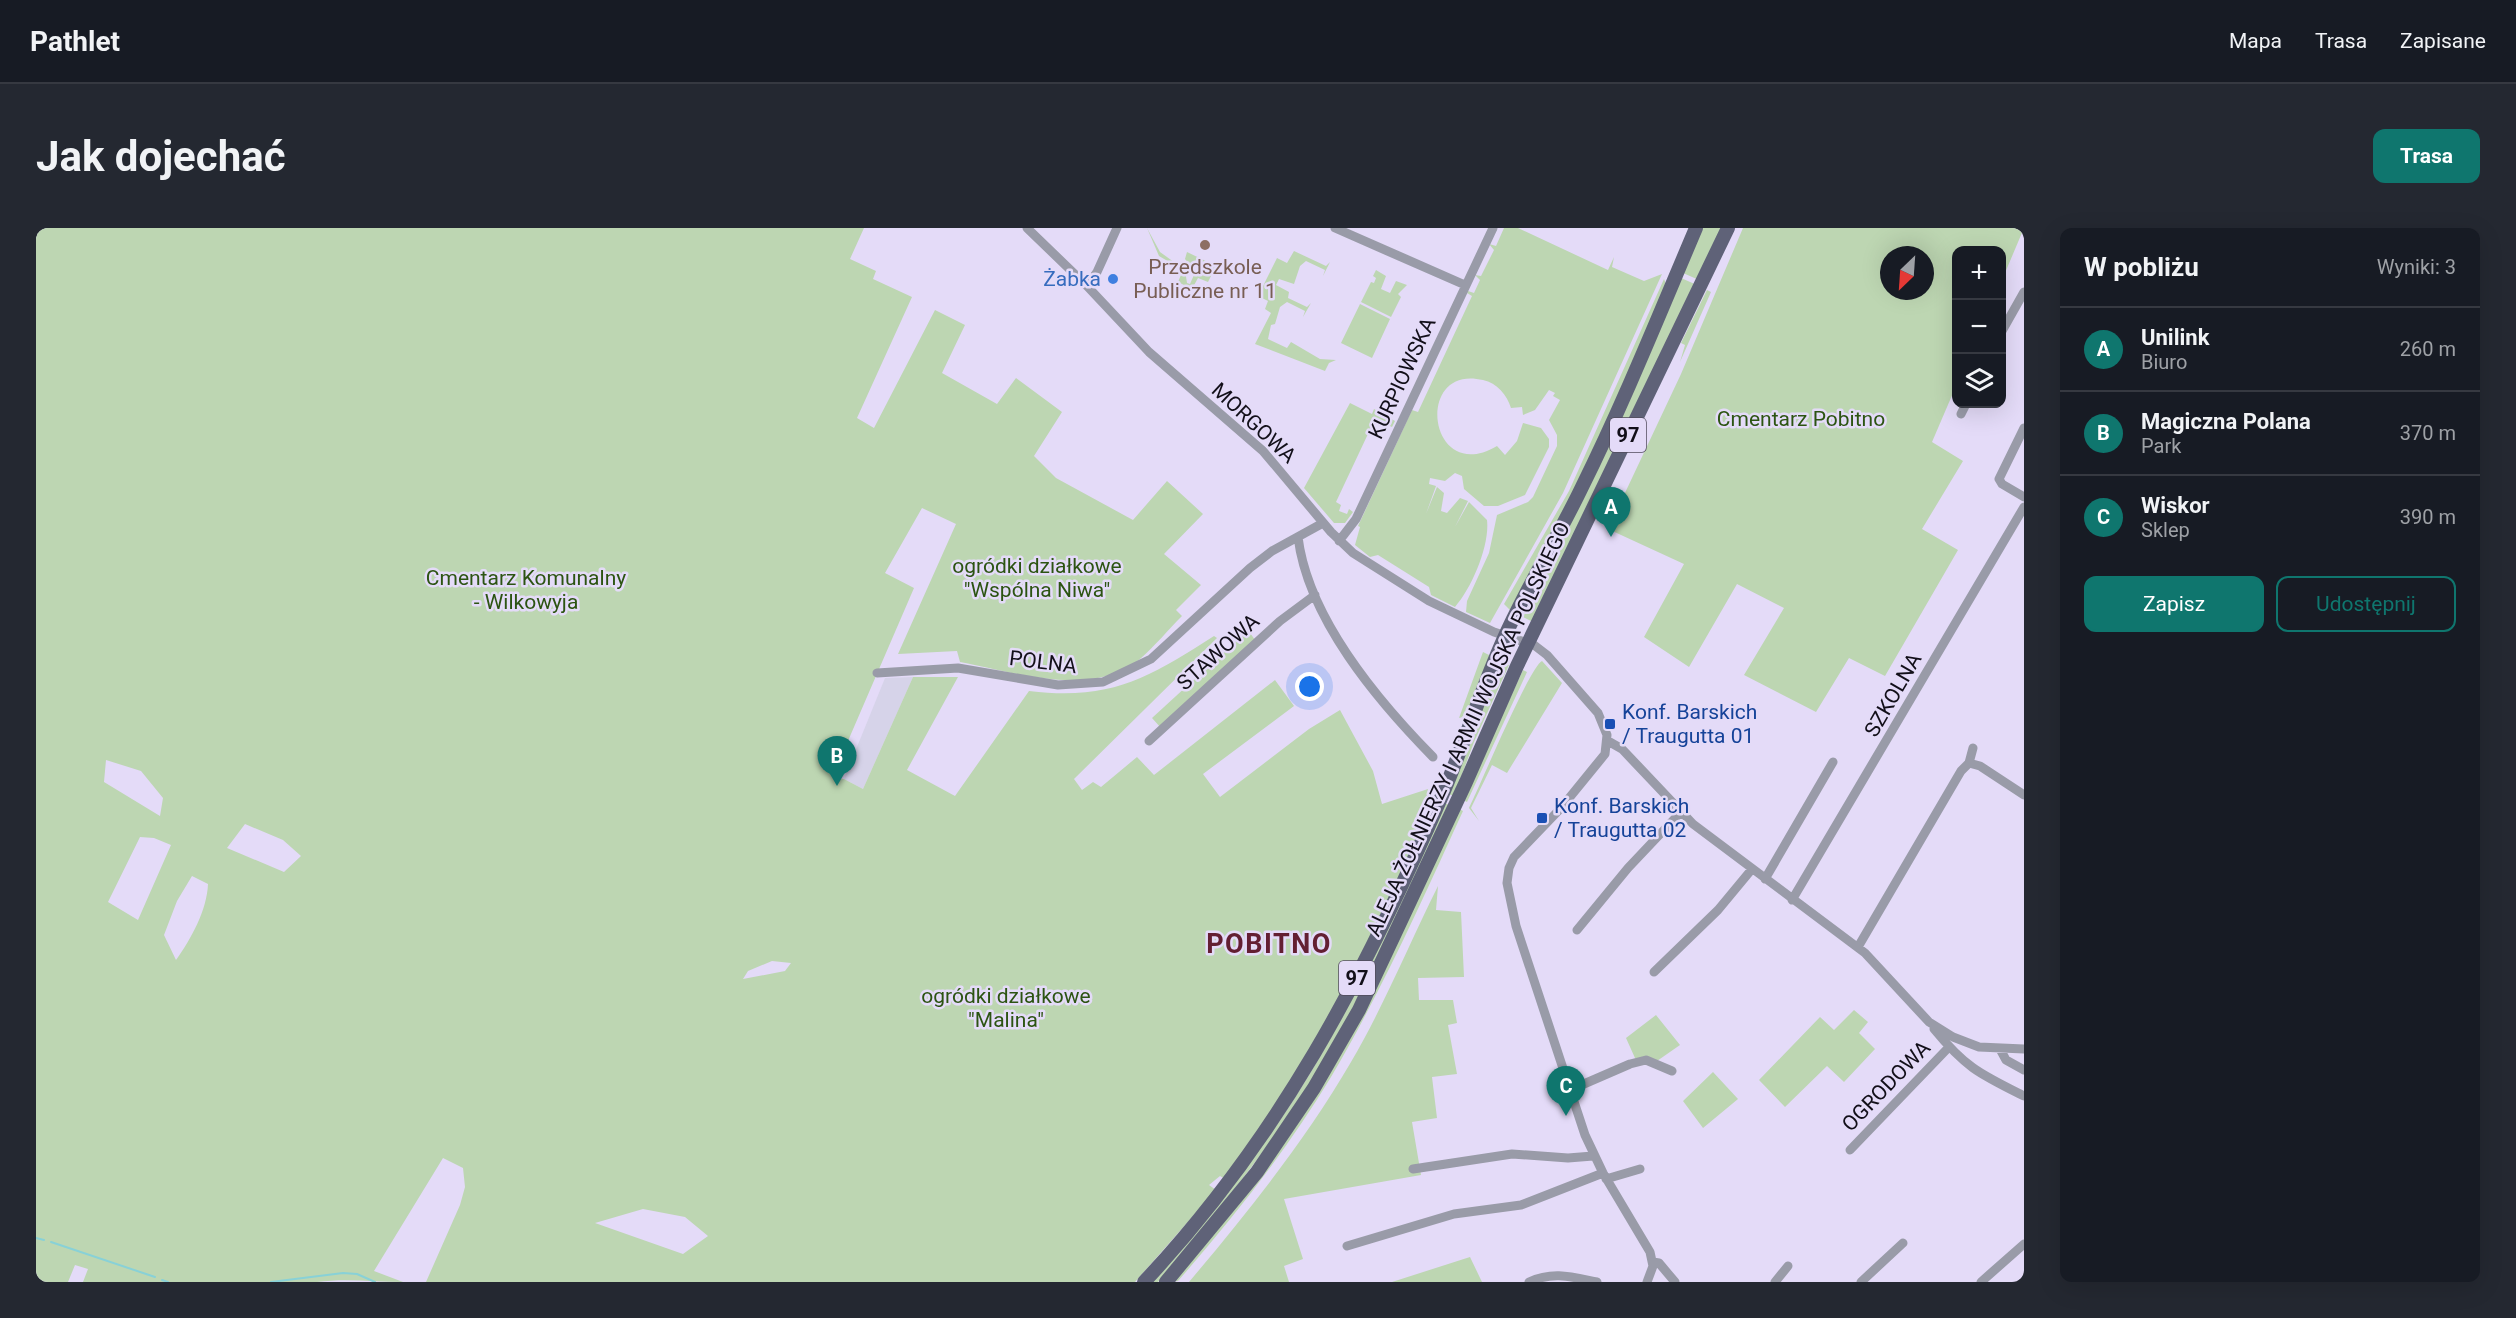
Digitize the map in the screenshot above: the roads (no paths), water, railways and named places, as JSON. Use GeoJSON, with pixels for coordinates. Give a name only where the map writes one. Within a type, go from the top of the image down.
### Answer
{"type":"FeatureCollection","features":[{"type":"Feature","properties":{"kind":"main road","name":"ALEJA ŻOŁNIERZY I ARMII WOJSKA POLSKIEGO"},"geometry":{"type":"LineString","coordinates":[[1144,1282],[1205,1212],[1251,1153],[1287,1101],[1336,1019],[1380,931],[1441,798],[1504,636],[1597,457],[1696,228]]}},
{"type":"Feature","properties":{"kind":"main road","name":"ALEJA ŻOŁNIERZY I ARMII WOJSKA POLSKIEGO"},"geometry":{"type":"LineString","coordinates":[[1166,1282],[1257,1172],[1338,1047],[1391,945],[1528,642],[1728,228]]}},
{"type":"Feature","properties":{"kind":"street","name":"MORGOWA"},"geometry":{"type":"LineString","coordinates":[[1027,228],[1088,286],[1169,371],[1263,451],[1339,541],[1367,564],[1403,586],[1504,636],[1528,642]]}},
{"type":"Feature","properties":{"kind":"street"},"geometry":{"type":"LineString","coordinates":[[1088,286],[1117,228]]}},
{"type":"Feature","properties":{"kind":"street"},"geometry":{"type":"LineString","coordinates":[[1335,228],[1465,285]]}},
{"type":"Feature","properties":{"kind":"street","name":"KURPIOWSKA"},"geometry":{"type":"LineString","coordinates":[[1339,541],[1356,519],[1493,228]]}},
{"type":"Feature","properties":{"kind":"street"},"geometry":{"type":"LineString","coordinates":[[2006,323],[2024,292]]}},
{"type":"Feature","properties":{"kind":"street"},"geometry":{"type":"LineString","coordinates":[[1961,414],[1964,408]]}},
{"type":"Feature","properties":{"kind":"street"},"geometry":{"type":"LineString","coordinates":[[2024,428],[1999,479],[2002,484],[2024,497]]}},
{"type":"Feature","properties":{"kind":"street","name":"SZKOLNA"},"geometry":{"type":"LineString","coordinates":[[1792,900],[2024,507]]}},
{"type":"Feature","properties":{"kind":"street","name":"POLNA"},"geometry":{"type":"LineString","coordinates":[[877,673],[958,668],[1058,685],[1103,682],[1151,659],[1250,568],[1272,551],[1323,523]]}},
{"type":"Feature","properties":{"kind":"street"},"geometry":{"type":"LineString","coordinates":[[1298,537],[1315,595],[1330,629],[1354,663],[1433,757]]}},
{"type":"Feature","properties":{"kind":"street","name":"STAWOWA"},"geometry":{"type":"LineString","coordinates":[[1149,741],[1280,621],[1315,595]]}},
{"type":"Feature","properties":{"kind":"street"},"geometry":{"type":"LineString","coordinates":[[1528,642],[1547,655],[1590,704],[1603,722],[1608,741],[1599,763],[1514,857],[1507,878],[1516,926],[1593,1156],[1648,1246],[1653,1262],[1647,1282]]}},
{"type":"Feature","properties":{"kind":"street"},"geometry":{"type":"LineString","coordinates":[[1608,741],[1622,749],[1680,813],[1792,900],[1858,947],[1973,1071],[2024,1096]]}},
{"type":"Feature","properties":{"kind":"street"},"geometry":{"type":"LineString","coordinates":[[1858,947],[1961,771],[1969,763],[1972,748]]}},
{"type":"Feature","properties":{"kind":"street"},"geometry":{"type":"LineString","coordinates":[[1765,879],[1833,762]]}},
{"type":"Feature","properties":{"kind":"street"},"geometry":{"type":"LineString","coordinates":[[1969,763],[1980,766],[2024,795]]}},
{"type":"Feature","properties":{"kind":"street"},"geometry":{"type":"LineString","coordinates":[[1577,930],[1628,868],[1680,813]]}},
{"type":"Feature","properties":{"kind":"street"},"geometry":{"type":"LineString","coordinates":[[1654,972],[1718,910],[1752,869]]}},
{"type":"Feature","properties":{"kind":"street"},"geometry":{"type":"LineString","coordinates":[[1929,1022],[1966,1043],[2000,1049],[2024,1049]]}},
{"type":"Feature","properties":{"kind":"street","name":"OGRODOWA"},"geometry":{"type":"LineString","coordinates":[[1850,1150],[1949,1047]]}},
{"type":"Feature","properties":{"kind":"street"},"geometry":{"type":"LineString","coordinates":[[2000,1049],[2006,1060],[2024,1070]]}},
{"type":"Feature","properties":{"kind":"street"},"geometry":{"type":"LineString","coordinates":[[1570,1090],[1646,1060],[1672,1071]]}},
{"type":"Feature","properties":{"kind":"street"},"geometry":{"type":"LineString","coordinates":[[1413,1169],[1512,1154],[1568,1158],[1593,1156]]}},
{"type":"Feature","properties":{"kind":"street"},"geometry":{"type":"LineString","coordinates":[[1347,1246],[1454,1214],[1521,1205],[1604,1176],[1640,1169]]}},
{"type":"Feature","properties":{"kind":"street"},"geometry":{"type":"LineString","coordinates":[[1861,1282],[1903,1243]]}},
{"type":"Feature","properties":{"kind":"street"},"geometry":{"type":"LineString","coordinates":[[1981,1282],[2024,1244]]}},
{"type":"Feature","properties":{"kind":"street"},"geometry":{"type":"LineString","coordinates":[[1653,1262],[1659,1263],[1675,1282]]}},
{"type":"Feature","properties":{"kind":"street"},"geometry":{"type":"LineString","coordinates":[[1775,1282],[1788,1266]]}},
{"type":"Feature","properties":{"kind":"street"},"geometry":{"type":"LineString","coordinates":[[1529,1282],[1543,1276],[1558,1274],[1597,1282]]}},
{"type":"Feature","properties":{"kind":"waterway"},"geometry":{"type":"LineString","coordinates":[[36,1238],[44,1240]]}},
{"type":"Feature","properties":{"kind":"waterway"},"geometry":{"type":"LineString","coordinates":[[51,1242],[155,1277]]}},
{"type":"Feature","properties":{"kind":"waterway"},"geometry":{"type":"LineString","coordinates":[[271,1282],[343,1273],[357,1274],[375,1282]]}},
{"type":"Feature","properties":{"kind":"waterway"},"geometry":{"type":"LineString","coordinates":[[162,1280],[168,1282]]}},
{"type":"Feature","properties":{"kind":"place","name":"Przedszkole Publiczne nr 11"},"geometry":{"type":"Point","coordinates":[1205,245]}},
{"type":"Feature","properties":{"kind":"place","name":"Żabka"},"geometry":{"type":"Point","coordinates":[1113,279]}},
{"type":"Feature","properties":{"kind":"place","name":"Unilink"},"geometry":{"type":"Point","coordinates":[1611,537]}},
{"type":"Feature","properties":{"kind":"place","name":"Konf. Barskich / Traugutta 01"},"geometry":{"type":"Point","coordinates":[1610,724]}},
{"type":"Feature","properties":{"kind":"place","name":"Magiczna Polana"},"geometry":{"type":"Point","coordinates":[837,786]}},
{"type":"Feature","properties":{"kind":"place","name":"Konf. Barskich / Traugutta 02"},"geometry":{"type":"Point","coordinates":[1542,818]}},
{"type":"Feature","properties":{"kind":"place","name":"Wiskor"},"geometry":{"type":"Point","coordinates":[1566,1116]}},
{"type":"Feature","properties":{"kind":"district","name":"POBITNO"},"geometry":{"type":"Point","coordinates":[1269,944]}},
{"type":"Feature","properties":{"kind":"park label","name":"Cmentarz Pobitno"},"geometry":{"type":"Point","coordinates":[1801,419]}},
{"type":"Feature","properties":{"kind":"park label","name":"ogródki działkowe \"Wspólna Niwa\""},"geometry":{"type":"Point","coordinates":[1037,578]}},
{"type":"Feature","properties":{"kind":"park label","name":"Cmentarz Komunalny - Wilkowyja"},"geometry":{"type":"Point","coordinates":[526,590]}},
{"type":"Feature","properties":{"kind":"park label","name":"ogródki działkowe \"Malina\""},"geometry":{"type":"Point","coordinates":[1006,1008]}}]}
